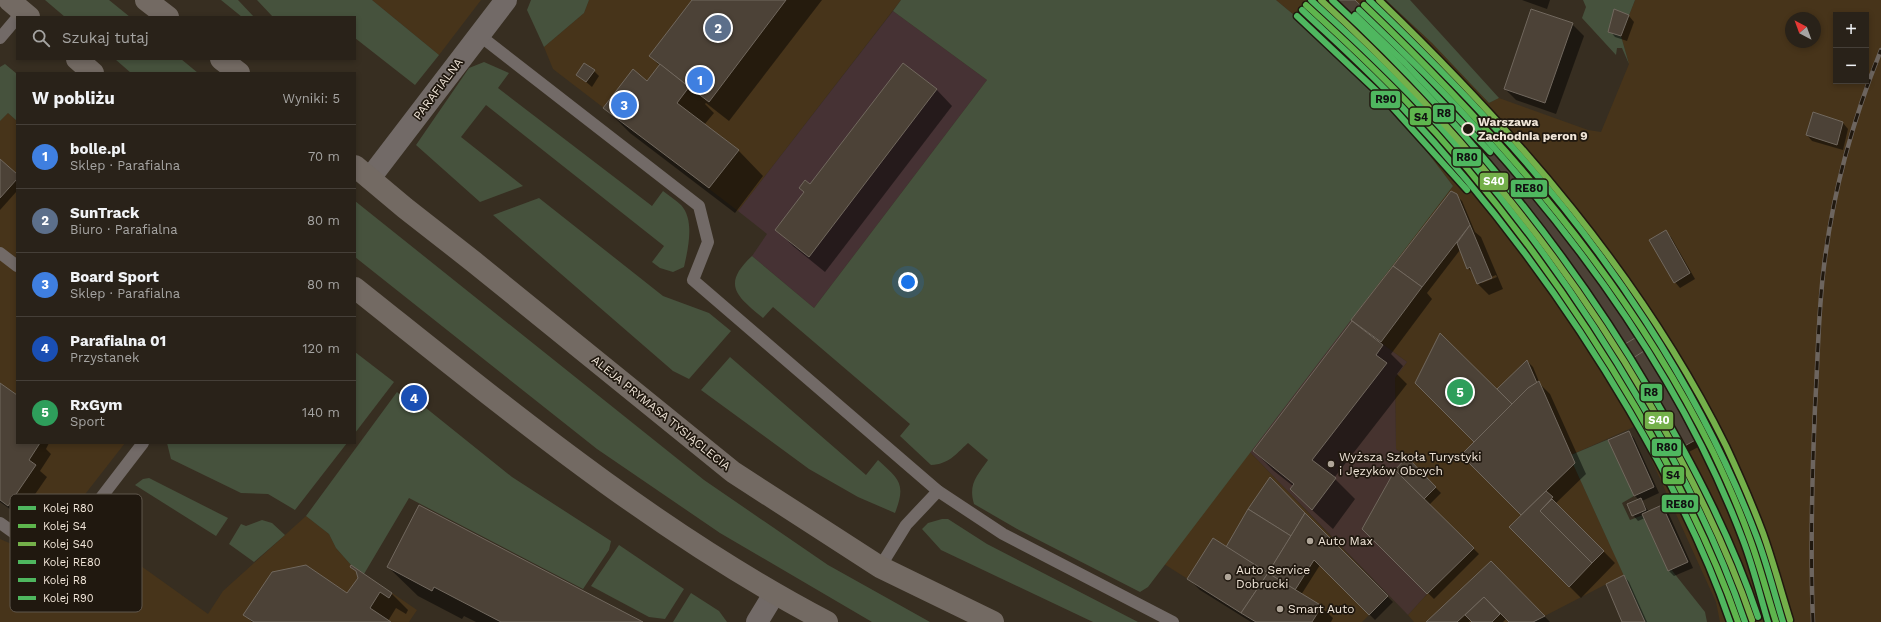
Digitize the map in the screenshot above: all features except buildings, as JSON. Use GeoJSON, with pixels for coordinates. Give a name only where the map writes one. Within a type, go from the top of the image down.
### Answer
{"type":"FeatureCollection","features":[{"type":"Feature","properties":{"kind":"main road"},"geometry":{"type":"LineString","coordinates":[[146,0],[167,16]]}},
{"type":"Feature","properties":{"kind":"main road"},"geometry":{"type":"LineString","coordinates":[[78,60],[92,72]]}},
{"type":"Feature","properties":{"kind":"main road"},"geometry":{"type":"LineString","coordinates":[[222,60],[238,72]]}},
{"type":"Feature","properties":{"kind":"main road","name":"ALEJA PRYMASA TYSIĄCLECIA"},"geometry":{"type":"LineString","coordinates":[[363,172],[405,208],[733,472],[880,567],[993,622]]}},
{"type":"Feature","properties":{"kind":"main road"},"geometry":{"type":"LineString","coordinates":[[356,289],[580,465],[698,547],[774,594],[827,622]]}},
{"type":"Feature","properties":{"kind":"street","name":"PARAFIALNA"},"geometry":{"type":"LineString","coordinates":[[363,172],[479,35],[506,0]]}},
{"type":"Feature","properties":{"kind":"street"},"geometry":{"type":"LineString","coordinates":[[757,622],[774,594]]}},
{"type":"Feature","properties":{"kind":"lane"},"geometry":{"type":"LineString","coordinates":[[0,38],[16,17]]}},
{"type":"Feature","properties":{"kind":"lane"},"geometry":{"type":"LineString","coordinates":[[479,35],[699,206],[708,242],[693,280],[938,491],[1003,534],[1173,622]]}},
{"type":"Feature","properties":{"kind":"lane"},"geometry":{"type":"LineString","coordinates":[[0,253],[16,265]]}},
{"type":"Feature","properties":{"kind":"lane"},"geometry":{"type":"LineString","coordinates":[[104,494],[142,444]]}},
{"type":"Feature","properties":{"kind":"lane"},"geometry":{"type":"LineString","coordinates":[[880,567],[906,525],[938,491]]}},
{"type":"Feature","properties":{"kind":"lane"},"geometry":{"type":"LineString","coordinates":[[0,523],[10,530]]}},
{"type":"Feature","properties":{"kind":"shaded area"},"geometry":{"type":"Polygon","coordinates":[[[372,0],[481,0],[439,55],[372,0]]]}},
{"type":"Feature","properties":{"kind":"shaded area"},"geometry":{"type":"Polygon","coordinates":[[[589,0],[901,0],[738,211],[553,69],[544,47],[584,13],[589,0]]]}},
{"type":"Feature","properties":{"kind":"shaded area"},"geometry":{"type":"Polygon","coordinates":[[[1276,0],[1386,0],[1432,43],[1489,103],[1499,98],[1588,130],[1601,132],[1629,64],[1621,36],[1635,0],[1881,0],[1881,622],[1720,622],[1716,602],[1636,426],[1571,455],[1573,464],[1624,575],[1533,622],[1414,622],[1408,615],[1427,594],[1362,529],[1395,470],[1407,458],[1396,449],[1395,378],[1407,362],[1350,320],[1453,186],[1414,136],[1377,94],[1301,21],[1276,0]]]}},
{"type":"Feature","properties":{"kind":"shaded area"},"geometry":{"type":"Polygon","coordinates":[[[893,11],[987,80],[814,308],[752,256],[767,234],[738,211],[893,11]]]}},
{"type":"Feature","properties":{"kind":"shaded area"},"geometry":{"type":"Polygon","coordinates":[[[8,113],[16,120],[16,444],[124,444],[85,494],[10,494],[10,506],[0,500],[0,121],[8,113]]]}},
{"type":"Feature","properties":{"kind":"shaded area","name":"Wyższa Szkoła Turystyki i Języków Obcych"},"geometry":{"type":"Polygon","coordinates":[[[1350,320],[1407,362],[1395,378],[1396,449],[1407,457],[1395,470],[1362,529],[1427,594],[1408,615],[1250,452],[1350,320]]]}},
{"type":"Feature","properties":{"kind":"shaded area"},"geometry":{"type":"Polygon","coordinates":[[[1250,452],[1388,596],[1362,622],[1256,622],[1164,564],[1250,452]]]}},
{"type":"Feature","properties":{"kind":"shaded area"},"geometry":{"type":"Polygon","coordinates":[[[306,516],[329,534],[336,548],[351,565],[417,610],[409,622],[0,622],[0,539],[10,543],[10,612],[142,612],[142,567],[208,614],[223,591],[306,516]]]}},
{"type":"Feature","properties":{"kind":"green space"},"geometry":{"type":"Polygon","coordinates":[[[45,0],[109,0],[129,16],[64,16],[45,0]]]}},
{"type":"Feature","properties":{"kind":"green space"},"geometry":{"type":"Polygon","coordinates":[[[221,0],[238,0],[253,16],[241,16],[221,0]]]}},
{"type":"Feature","properties":{"kind":"green space"},"geometry":{"type":"Polygon","coordinates":[[[257,0],[372,0],[439,55],[415,85],[356,39],[356,16],[272,16],[257,0]]]}},
{"type":"Feature","properties":{"kind":"green space"},"geometry":{"type":"Polygon","coordinates":[[[531,0],[589,0],[584,13],[544,47],[527,10],[531,0]]]}},
{"type":"Feature","properties":{"kind":"green space"},"geometry":{"type":"Polygon","coordinates":[[[901,0],[1276,0],[1330,47],[1365,81],[1418,141],[1453,186],[1148,587],[1140,592],[1019,530],[974,504],[972,497],[973,486],[977,476],[988,460],[968,443],[947,461],[931,465],[900,436],[910,424],[773,307],[763,318],[746,303],[736,290],[735,283],[737,275],[752,256],[814,308],[987,80],[893,11],[901,0]]]}},
{"type":"Feature","properties":{"kind":"green space"},"geometry":{"type":"Polygon","coordinates":[[[1386,0],[1410,0],[1499,98],[1489,103],[1432,43],[1386,0]]]}},
{"type":"Feature","properties":{"kind":"green space"},"geometry":{"type":"Polygon","coordinates":[[[1583,0],[1635,0],[1621,36],[1629,64],[1622,48],[1617,48],[1616,55],[1582,18],[1586,7],[1583,0]]]}},
{"type":"Feature","properties":{"kind":"green space"},"geometry":{"type":"Polygon","coordinates":[[[116,60],[182,60],[197,72],[130,72],[116,60]]]}},
{"type":"Feature","properties":{"kind":"green space"},"geometry":{"type":"Polygon","coordinates":[[[484,62],[509,73],[498,88],[652,206],[663,191],[681,205],[688,218],[689,226],[684,267],[673,272],[660,268],[652,262],[664,246],[486,105],[461,137],[523,186],[480,202],[416,145],[469,68],[484,62]]]}},
{"type":"Feature","properties":{"kind":"green space"},"geometry":{"type":"Polygon","coordinates":[[[5,64],[16,73],[16,120],[8,113],[0,121],[0,67],[5,64]]]}},
{"type":"Feature","properties":{"kind":"green space"},"geometry":{"type":"Polygon","coordinates":[[[539,198],[663,296],[709,313],[731,331],[689,379],[673,371],[493,215],[539,198]]]}},
{"type":"Feature","properties":{"kind":"green space"},"geometry":{"type":"Polygon","coordinates":[[[356,202],[704,480],[828,565],[930,622],[872,622],[720,533],[597,449],[356,258],[356,202]]]}},
{"type":"Feature","properties":{"kind":"green space"},"geometry":{"type":"Polygon","coordinates":[[[356,353],[394,382],[356,432],[356,353]]]}},
{"type":"Feature","properties":{"kind":"green space"},"geometry":{"type":"Polygon","coordinates":[[[730,357],[866,475],[878,460],[899,483],[900,495],[895,513],[858,497],[809,469],[701,390],[730,357]]]}},
{"type":"Feature","properties":{"kind":"green space"},"geometry":{"type":"Polygon","coordinates":[[[397,392],[421,412],[426,408],[512,477],[611,541],[609,550],[583,589],[409,498],[364,574],[351,565],[336,548],[329,534],[306,516],[397,392]]]}},
{"type":"Feature","properties":{"kind":"green space"},"geometry":{"type":"Polygon","coordinates":[[[1609,439],[1634,496],[1622,503],[1630,520],[1643,515],[1662,558],[1705,612],[1707,622],[1645,622],[1573,464],[1571,455],[1609,439]]]}},
{"type":"Feature","properties":{"kind":"green space"},"geometry":{"type":"Polygon","coordinates":[[[167,444],[346,444],[295,510],[268,494],[241,493],[171,459],[167,444]]]}},
{"type":"Feature","properties":{"kind":"green space"},"geometry":{"type":"Polygon","coordinates":[[[149,478],[228,518],[216,536],[135,485],[143,479],[149,478]]]}},
{"type":"Feature","properties":{"kind":"green space"},"geometry":{"type":"Polygon","coordinates":[[[948,519],[987,544],[1138,622],[1093,622],[941,550],[922,529],[928,523],[948,519]]]}},
{"type":"Feature","properties":{"kind":"green space"},"geometry":{"type":"Polygon","coordinates":[[[262,520],[272,523],[285,535],[254,562],[229,544],[241,524],[246,526],[262,520]]]}},
{"type":"Feature","properties":{"kind":"green space"},"geometry":{"type":"Polygon","coordinates":[[[619,545],[684,589],[665,619],[649,617],[591,586],[619,545]]]}},
{"type":"Feature","properties":{"kind":"green space"},"geometry":{"type":"Polygon","coordinates":[[[691,593],[719,611],[727,622],[673,622],[691,593]]]}},
{"type":"Feature","properties":{"kind":"railway"},"geometry":{"type":"LineString","coordinates":[[1813,622],[1813,461],[1819,319],[1824,266],[1833,210],[1845,156],[1862,102],[1881,50]]}},
{"type":"Feature","properties":{"kind":"rail line","name":"R80"},"geometry":{"type":"LineString","coordinates":[[1311,0],[1387,71],[1444,131],[1506,205],[1564,282],[1616,362],[1686,483],[1724,565],[1745,622]]}},
{"type":"Feature","properties":{"kind":"rail line","name":"S40"},"geometry":{"type":"LineString","coordinates":[[1321,0],[1414,91],[1457,138],[1539,237],[1577,289],[1613,343],[1677,452],[1718,534],[1752,620]]}},
{"type":"Feature","properties":{"kind":"rail line","name":"R8"},"geometry":{"type":"LineString","coordinates":[[1332,0],[1423,90],[1466,137],[1507,185],[1546,235],[1583,287],[1619,340],[1683,448],[1724,531],[1748,588],[1758,617]]}},
{"type":"Feature","properties":{"kind":"rail line","name":"R80"},"geometry":{"type":"LineString","coordinates":[[1369,0],[1466,97],[1536,174],[1611,270],[1645,320],[1707,426],[1733,480],[1760,546],[1783,622]]}},
{"type":"Feature","properties":{"kind":"rail line","name":"S40"},"geometry":{"type":"LineString","coordinates":[[1379,0],[1479,101],[1526,154],[1572,208],[1615,265],[1655,323],[1693,383],[1726,446],[1763,533],[1790,620]]}},
{"type":"Feature","properties":{"kind":"rail line","name":"S4"},"geometry":{"type":"LineString","coordinates":[[1306,5],[1381,76],[1438,135],[1501,209],[1558,287],[1611,367],[1636,408],[1679,486],[1717,567],[1738,622]]}},
{"type":"Feature","properties":{"kind":"rail line","name":"S4"},"geometry":{"type":"LineString","coordinates":[[1364,5],[1415,55],[1512,159],[1558,214],[1601,270],[1642,328],[1679,389],[1723,473],[1750,539],[1776,622]]}},
{"type":"Feature","properties":{"kind":"rail line","name":"RE80"},"geometry":{"type":"LineString","coordinates":[[1302,10],[1378,82],[1435,143],[1495,215],[1552,291],[1579,330],[1629,410],[1672,487],[1698,540],[1730,622]]}},
{"type":"Feature","properties":{"kind":"rail line","name":"RE80"},"geometry":{"type":"LineString","coordinates":[[1359,10],[1441,90],[1527,186],[1600,280],[1634,329],[1694,432],[1720,485],[1747,550],[1768,622]]}},
{"type":"Feature","properties":{"kind":"rail line","name":"R90"},"geometry":{"type":"LineString","coordinates":[[1355,15],[1405,63],[1490,152]]}},
{"type":"Feature","properties":{"kind":"rail line","name":"R90"},"geometry":{"type":"LineString","coordinates":[[1297,16],[1385,99],[1467,190]]}},
{"type":"Feature","properties":{"kind":"place","name":"SunTrack"},"geometry":{"type":"Point","coordinates":[718,28]}},
{"type":"Feature","properties":{"kind":"place","name":"bolle.pl"},"geometry":{"type":"Point","coordinates":[700,80]}},
{"type":"Feature","properties":{"kind":"place","name":"Board Sport"},"geometry":{"type":"Point","coordinates":[624,105]}},
{"type":"Feature","properties":{"kind":"place","name":"Warszawa Zachodnia peron 9"},"geometry":{"type":"Point","coordinates":[1468,129]}},
{"type":"Feature","properties":{"kind":"place","name":"RxGym"},"geometry":{"type":"Point","coordinates":[1460,392]}},
{"type":"Feature","properties":{"kind":"place","name":"Parafialna 01"},"geometry":{"type":"Point","coordinates":[414,398]}},
{"type":"Feature","properties":{"kind":"place","name":"Wyższa Szkoła Turystyki i Języków Obcych"},"geometry":{"type":"Point","coordinates":[1331,464]}},
{"type":"Feature","properties":{"kind":"place","name":"Auto Max"},"geometry":{"type":"Point","coordinates":[1310,541]}},
{"type":"Feature","properties":{"kind":"place","name":"Auto Service Dobrucki"},"geometry":{"type":"Point","coordinates":[1228,577]}},
{"type":"Feature","properties":{"kind":"place","name":"Smart Auto"},"geometry":{"type":"Point","coordinates":[1280,609]}}]}
